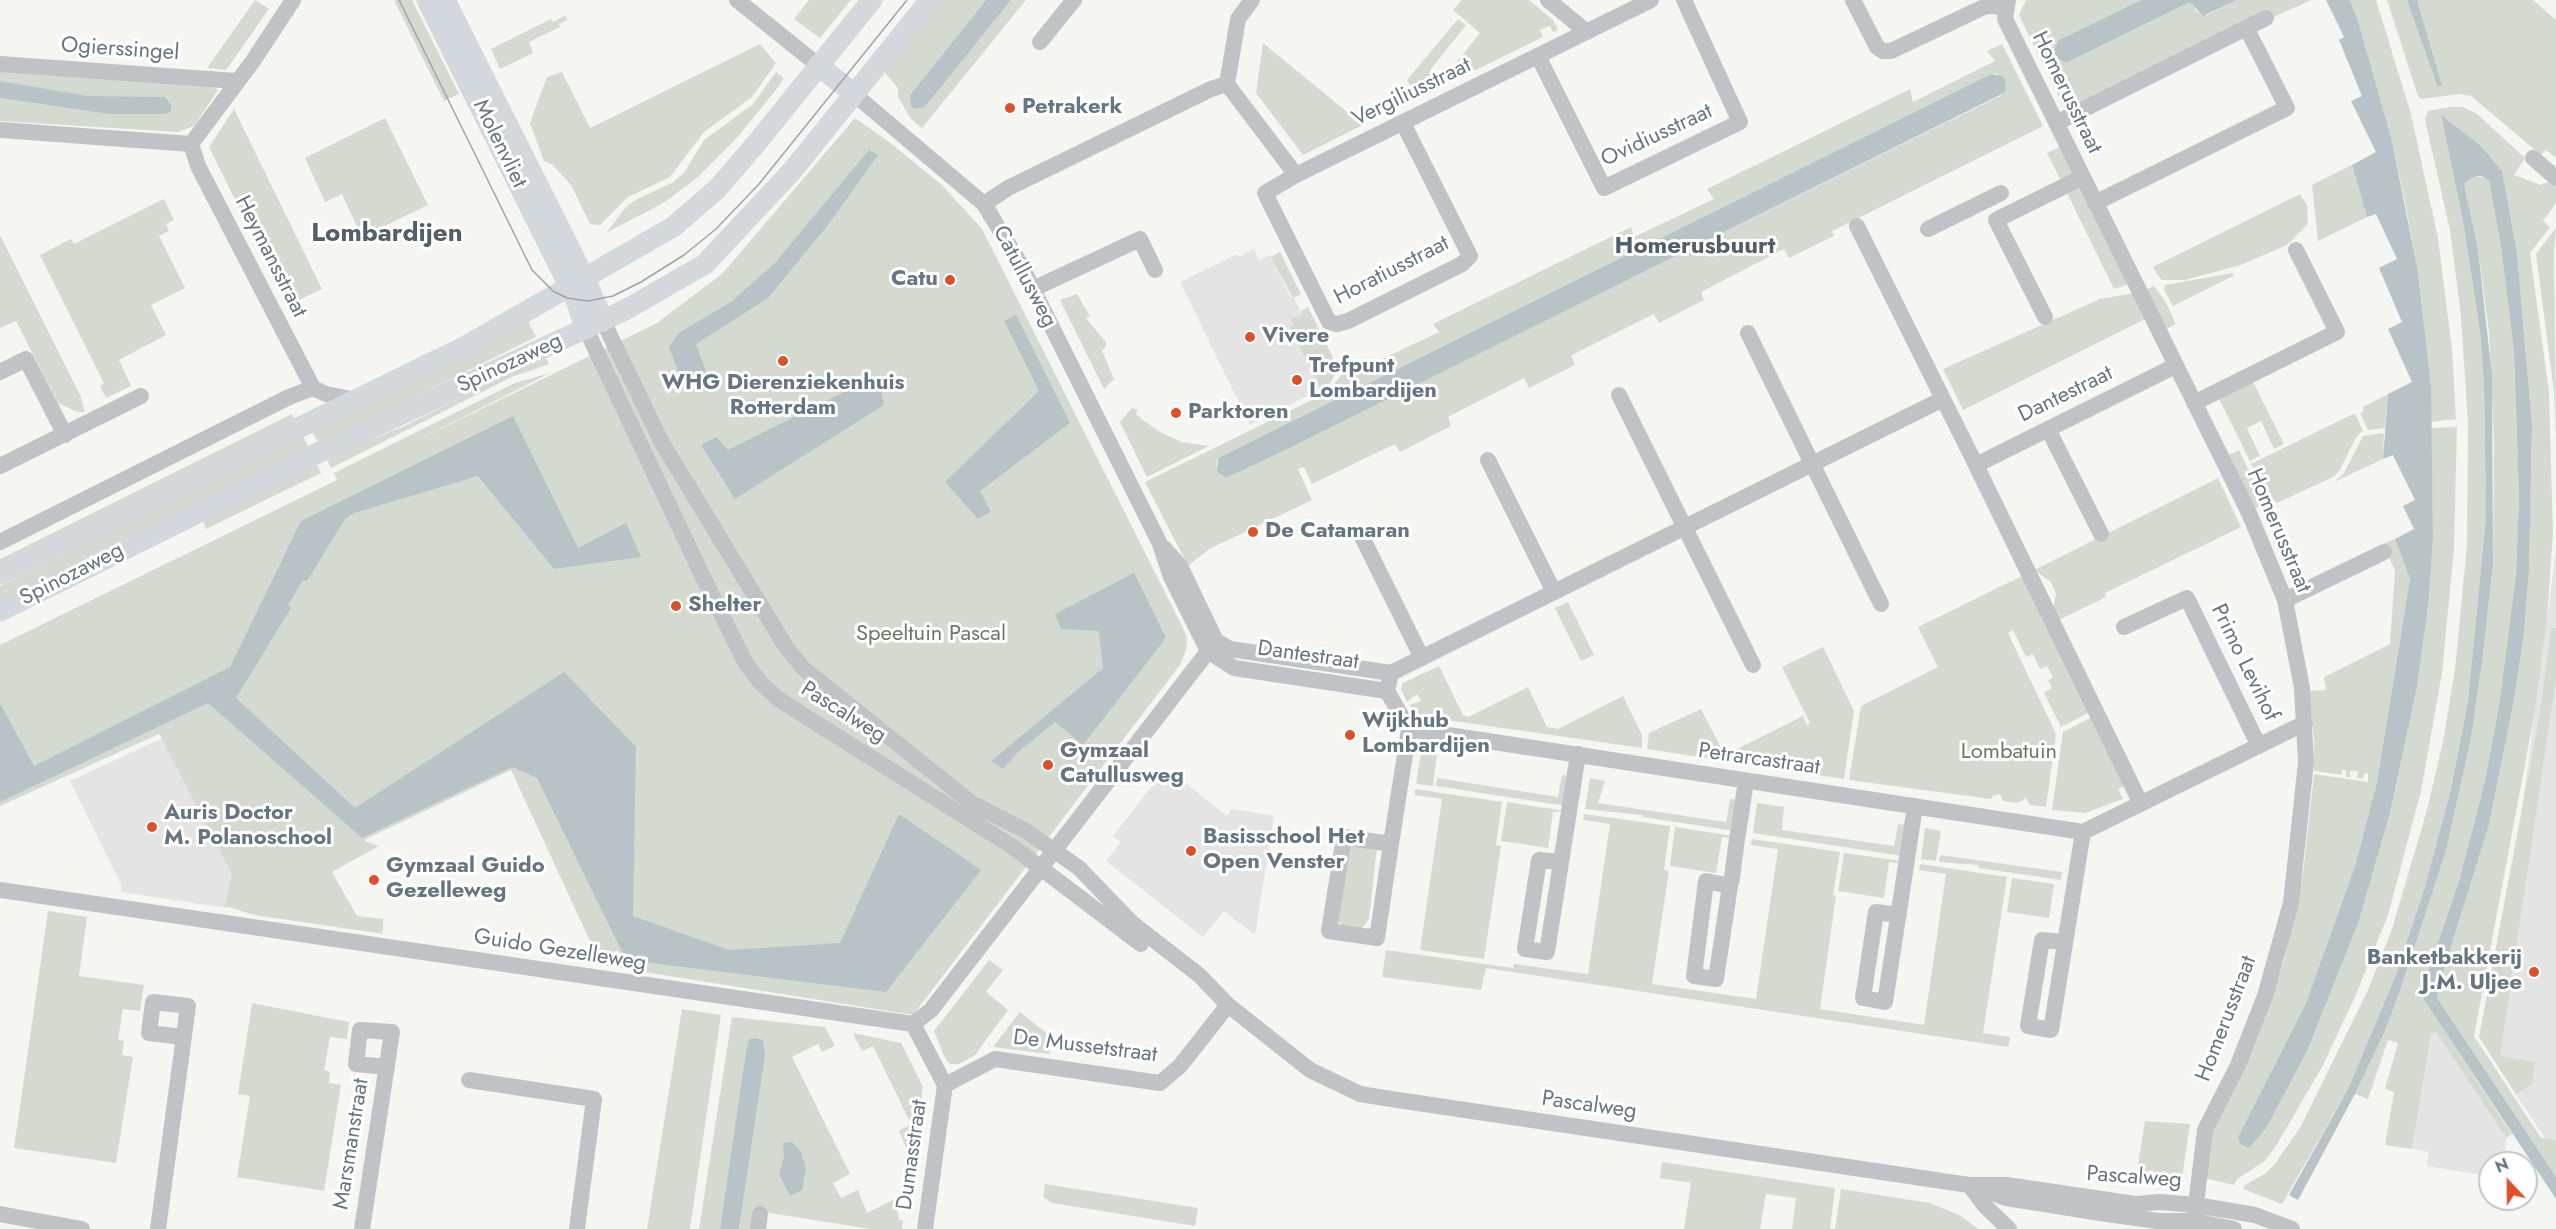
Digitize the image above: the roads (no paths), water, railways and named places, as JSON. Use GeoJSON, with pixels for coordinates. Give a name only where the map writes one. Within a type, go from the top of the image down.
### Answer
{"type":"FeatureCollection","features":[{"type":"Feature","properties":{"kind":"main road","name":"Molenvliet"},"geometry":{"type":"LineString","coordinates":[[427,0],[577,283]]}},
{"type":"Feature","properties":{"kind":"main road","name":"Molenvliet"},"geometry":{"type":"LineString","coordinates":[[445,0],[577,283]]}},
{"type":"Feature","properties":{"kind":"main road","name":"Spinozaweg"},"geometry":{"type":"LineString","coordinates":[[0,574],[464,347],[673,227],[717,189],[872,0]]}},
{"type":"Feature","properties":{"kind":"main road","name":"Spinozaweg"},"geometry":{"type":"LineString","coordinates":[[0,611],[318,453],[595,325],[657,294],[705,264],[792,171],[930,0]]}},
{"type":"Feature","properties":{"kind":"main road","name":"Catullusweg"},"geometry":{"type":"LineString","coordinates":[[818,65],[854,94]]}},
{"type":"Feature","properties":{"kind":"main road"},"geometry":{"type":"LineString","coordinates":[[577,283],[595,325]]}},
{"type":"Feature","properties":{"kind":"street"},"geometry":{"type":"LineString","coordinates":[[737,0],[818,65]]}},
{"type":"Feature","properties":{"kind":"street"},"geometry":{"type":"LineString","coordinates":[[1040,42],[1074,0]]}},
{"type":"Feature","properties":{"kind":"street"},"geometry":{"type":"LineString","coordinates":[[1252,0],[1238,19],[1227,84],[1296,175]]}},
{"type":"Feature","properties":{"kind":"street"},"geometry":{"type":"LineString","coordinates":[[1548,0],[1587,32]]}},
{"type":"Feature","properties":{"kind":"street","name":"Vergiliusstraat"},"geometry":{"type":"LineString","coordinates":[[1296,175],[1651,0]]}},
{"type":"Feature","properties":{"kind":"street","name":"Ovidiusstraat"},"geometry":{"type":"LineString","coordinates":[[1538,56],[1604,188],[1740,122],[1684,0]]}},
{"type":"Feature","properties":{"kind":"street"},"geometry":{"type":"LineString","coordinates":[[1853,0],[1877,47],[1883,51],[1891,51],[1986,6],[2007,3]]}},
{"type":"Feature","properties":{"kind":"street"},"geometry":{"type":"LineString","coordinates":[[0,130],[191,144],[236,81],[287,2]]}},
{"type":"Feature","properties":{"kind":"street","name":"Homerusstraat"},"geometry":{"type":"LineString","coordinates":[[2007,3],[2005,19],[2175,366],[2250,513],[2285,600],[2302,688],[2305,723],[2305,782],[2291,903],[2265,996],[2238,1065],[2205,1130],[2195,1213]]}},
{"type":"Feature","properties":{"kind":"street"},"geometry":{"type":"LineString","coordinates":[[2056,123],[2266,18]]}},
{"type":"Feature","properties":{"kind":"street"},"geometry":{"type":"LineString","coordinates":[[2095,203],[2287,108],[2248,33]]}},
{"type":"Feature","properties":{"kind":"street","name":"Ogierssingel"},"geometry":{"type":"LineString","coordinates":[[0,64],[236,81]]}},
{"type":"Feature","properties":{"kind":"street"},"geometry":{"type":"LineString","coordinates":[[984,204],[1008,188],[1211,88],[1227,84]]}},
{"type":"Feature","properties":{"kind":"street","name":"Catullusweg"},"geometry":{"type":"LineString","coordinates":[[854,94],[984,204],[1033,289],[1160,544],[1180,566],[1212,646]]}},
{"type":"Feature","properties":{"kind":"street","name":"Horatiusstraat"},"geometry":{"type":"LineString","coordinates":[[1296,175],[1265,194],[1329,322],[1337,324],[1462,264],[1470,256],[1403,123]]}},
{"type":"Feature","properties":{"kind":"street","name":"Heymansstraat"},"geometry":{"type":"LineString","coordinates":[[191,144],[198,166],[313,388]]}},
{"type":"Feature","properties":{"kind":"street"},"geometry":{"type":"LineString","coordinates":[[2533,158],[2556,178]]}},
{"type":"Feature","properties":{"kind":"street"},"geometry":{"type":"LineString","coordinates":[[1996,220],[2083,177]]}},
{"type":"Feature","properties":{"kind":"street"},"geometry":{"type":"LineString","coordinates":[[1928,229],[1994,196],[1996,220],[2045,317]]}},
{"type":"Feature","properties":{"kind":"street"},"geometry":{"type":"LineString","coordinates":[[1857,226],[2141,804]]}},
{"type":"Feature","properties":{"kind":"street"},"geometry":{"type":"LineString","coordinates":[[1033,289],[1140,239],[1155,270]]}},
{"type":"Feature","properties":{"kind":"street"},"geometry":{"type":"LineString","coordinates":[[2194,403],[2337,332],[2296,250]]}},
{"type":"Feature","properties":{"kind":"street","name":"Pascalweg"},"geometry":{"type":"LineString","coordinates":[[595,325],[662,443],[786,647],[798,662],[973,804],[1059,845],[1132,923],[1213,987],[1228,1005],[1310,1070],[1360,1094],[1969,1185],[2007,1198],[2158,1221],[2195,1213],[2255,1215],[2292,1229]]}},
{"type":"Feature","properties":{"kind":"street","name":"Pascalweg"},"geometry":{"type":"LineString","coordinates":[[595,325],[702,575],[745,662],[760,682],[778,699],[900,774],[1041,868],[1208,995],[1228,1005]]}},
{"type":"Feature","properties":{"kind":"street"},"geometry":{"type":"LineString","coordinates":[[1748,333],[1881,604]]}},
{"type":"Feature","properties":{"kind":"street"},"geometry":{"type":"LineString","coordinates":[[0,372],[26,359],[65,435]]}},
{"type":"Feature","properties":{"kind":"street","name":"Dantestraat"},"geometry":{"type":"LineString","coordinates":[[1976,465],[2175,366]]}},
{"type":"Feature","properties":{"kind":"street"},"geometry":{"type":"LineString","coordinates":[[0,542],[289,397],[313,388],[326,394],[356,400]]}},
{"type":"Feature","properties":{"kind":"street"},"geometry":{"type":"LineString","coordinates":[[1619,395],[1753,665]]}},
{"type":"Feature","properties":{"kind":"street"},"geometry":{"type":"LineString","coordinates":[[0,466],[141,396]]}},
{"type":"Feature","properties":{"kind":"street","name":"Dantestraat"},"geometry":{"type":"LineString","coordinates":[[1212,646],[1391,673],[1943,399]]}},
{"type":"Feature","properties":{"kind":"street"},"geometry":{"type":"LineString","coordinates":[[2048,429],[2101,534]]}},
{"type":"Feature","properties":{"kind":"street"},"geometry":{"type":"LineString","coordinates":[[1488,460],[1554,592]]}},
{"type":"Feature","properties":{"kind":"street"},"geometry":{"type":"LineString","coordinates":[[1361,535],[1422,657]]}},
{"type":"Feature","properties":{"kind":"street"},"geometry":{"type":"LineString","coordinates":[[2285,600],[2384,552]]}},
{"type":"Feature","properties":{"kind":"street","name":"Primo Levihof"},"geometry":{"type":"LineString","coordinates":[[2124,627],[2187,598],[2259,746]]}},
{"type":"Feature","properties":{"kind":"street"},"geometry":{"type":"LineString","coordinates":[[912,1024],[931,1010],[1212,646]]}},
{"type":"Feature","properties":{"kind":"street","name":"Dantestraat"},"geometry":{"type":"LineString","coordinates":[[1212,646],[1234,668],[1387,691],[1391,673]]}},
{"type":"Feature","properties":{"kind":"street"},"geometry":{"type":"LineString","coordinates":[[1387,691],[1409,729],[1377,939],[1329,931],[1344,837],[1391,844]]}},
{"type":"Feature","properties":{"kind":"street"},"geometry":{"type":"LineString","coordinates":[[2064,942],[2042,940],[2028,1026],[2051,1030],[2083,832],[2305,723]]}},
{"type":"Feature","properties":{"kind":"street","name":"Petrarcastraat"},"geometry":{"type":"LineString","coordinates":[[1409,729],[2083,832]]}},
{"type":"Feature","properties":{"kind":"street"},"geometry":{"type":"LineString","coordinates":[[1561,862],[1539,860],[1526,949],[1547,952],[1578,754]]}},
{"type":"Feature","properties":{"kind":"street"},"geometry":{"type":"LineString","coordinates":[[1730,886],[1706,881],[1694,976],[1716,980],[1746,781]]}},
{"type":"Feature","properties":{"kind":"street"},"geometry":{"type":"LineString","coordinates":[[1899,915],[1876,912],[1863,998],[1885,1002],[1899,915],[1914,806]]}},
{"type":"Feature","properties":{"kind":"street","name":"Guido Gezelleweg"},"geometry":{"type":"LineString","coordinates":[[0,890],[912,1024]]}},
{"type":"Feature","properties":{"kind":"street","name":"De Mussetstraat"},"geometry":{"type":"LineString","coordinates":[[945,1085],[995,1059],[1160,1083],[1180,1066],[1228,1005]]}},
{"type":"Feature","properties":{"kind":"street","name":"Dumasstraat"},"geometry":{"type":"LineString","coordinates":[[912,1024],[945,1085],[925,1229]]}},
{"type":"Feature","properties":{"kind":"street"},"geometry":{"type":"LineString","coordinates":[[158,1229],[183,1037]]}},
{"type":"Feature","properties":{"kind":"street","name":"Marsmanstraat"},"geometry":{"type":"LineString","coordinates":[[362,1229],[387,1066]]}},
{"type":"Feature","properties":{"kind":"street"},"geometry":{"type":"LineString","coordinates":[[469,1080],[594,1099],[577,1229]]}},
{"type":"Feature","properties":{"kind":"street"},"geometry":{"type":"LineString","coordinates":[[1969,1185],[1985,1206],[2009,1229]]}},
{"type":"Feature","properties":{"kind":"street","name":"Pascalweg"},"geometry":{"type":"LineString","coordinates":[[2195,1213],[2234,1229]]}},
{"type":"Feature","properties":{"kind":"street"},"geometry":{"type":"LineString","coordinates":[[0,1214],[82,1229]]}},
{"type":"Feature","properties":{"kind":"tram line"},"geometry":{"type":"LineString","coordinates":[[399,0],[532,270],[553,291],[567,298],[588,301],[613,296],[641,282],[684,255],[716,229],[759,184],[907,0]]}},
{"type":"Feature","properties":{"kind":"place","name":"Petrakerk"},"geometry":{"type":"Point","coordinates":[1010,108]}},
{"type":"Feature","properties":{"kind":"place","name":"Catu"},"geometry":{"type":"Point","coordinates":[950,280]}},
{"type":"Feature","properties":{"kind":"place","name":"Vivere"},"geometry":{"type":"Point","coordinates":[1250,337]}},
{"type":"Feature","properties":{"kind":"place","name":"WHG Dierenziekenhuis Rotterdam"},"geometry":{"type":"Point","coordinates":[783,361]}},
{"type":"Feature","properties":{"kind":"place","name":"Trefpunt Lombardijen"},"geometry":{"type":"Point","coordinates":[1297,380]}},
{"type":"Feature","properties":{"kind":"place","name":"Parktoren"},"geometry":{"type":"Point","coordinates":[1176,413]}},
{"type":"Feature","properties":{"kind":"place","name":"De Catamaran"},"geometry":{"type":"Point","coordinates":[1253,532]}},
{"type":"Feature","properties":{"kind":"place","name":"Shelter"},"geometry":{"type":"Point","coordinates":[676,606]}},
{"type":"Feature","properties":{"kind":"place","name":"Wijkhub Lombardijen"},"geometry":{"type":"Point","coordinates":[1350,735]}},
{"type":"Feature","properties":{"kind":"place","name":"Gymzaal Catullusweg"},"geometry":{"type":"Point","coordinates":[1048,765]}},
{"type":"Feature","properties":{"kind":"place","name":"Auris Doctor M. Polanoschool"},"geometry":{"type":"Point","coordinates":[152,827]}},
{"type":"Feature","properties":{"kind":"place","name":"Basisschool Het Open Venster"},"geometry":{"type":"Point","coordinates":[1191,851]}},
{"type":"Feature","properties":{"kind":"place","name":"Gymzaal Guido Gezelleweg"},"geometry":{"type":"Point","coordinates":[374,880]}},
{"type":"Feature","properties":{"kind":"place","name":"Banketbakkerij J.M. Uljee"},"geometry":{"type":"Point","coordinates":[2534,972]}},
{"type":"Feature","properties":{"kind":"district","name":"Lombardijen"},"geometry":{"type":"Point","coordinates":[387,235]}},
{"type":"Feature","properties":{"kind":"district","name":"Homerusbuurt"},"geometry":{"type":"Point","coordinates":[1695,247]}},
{"type":"Feature","properties":{"kind":"park label","name":"Speeltuin Pascal"},"geometry":{"type":"Point","coordinates":[931,635]}},
{"type":"Feature","properties":{"kind":"park label","name":"Lombatuin"},"geometry":{"type":"Point","coordinates":[2009,753]}}]}
